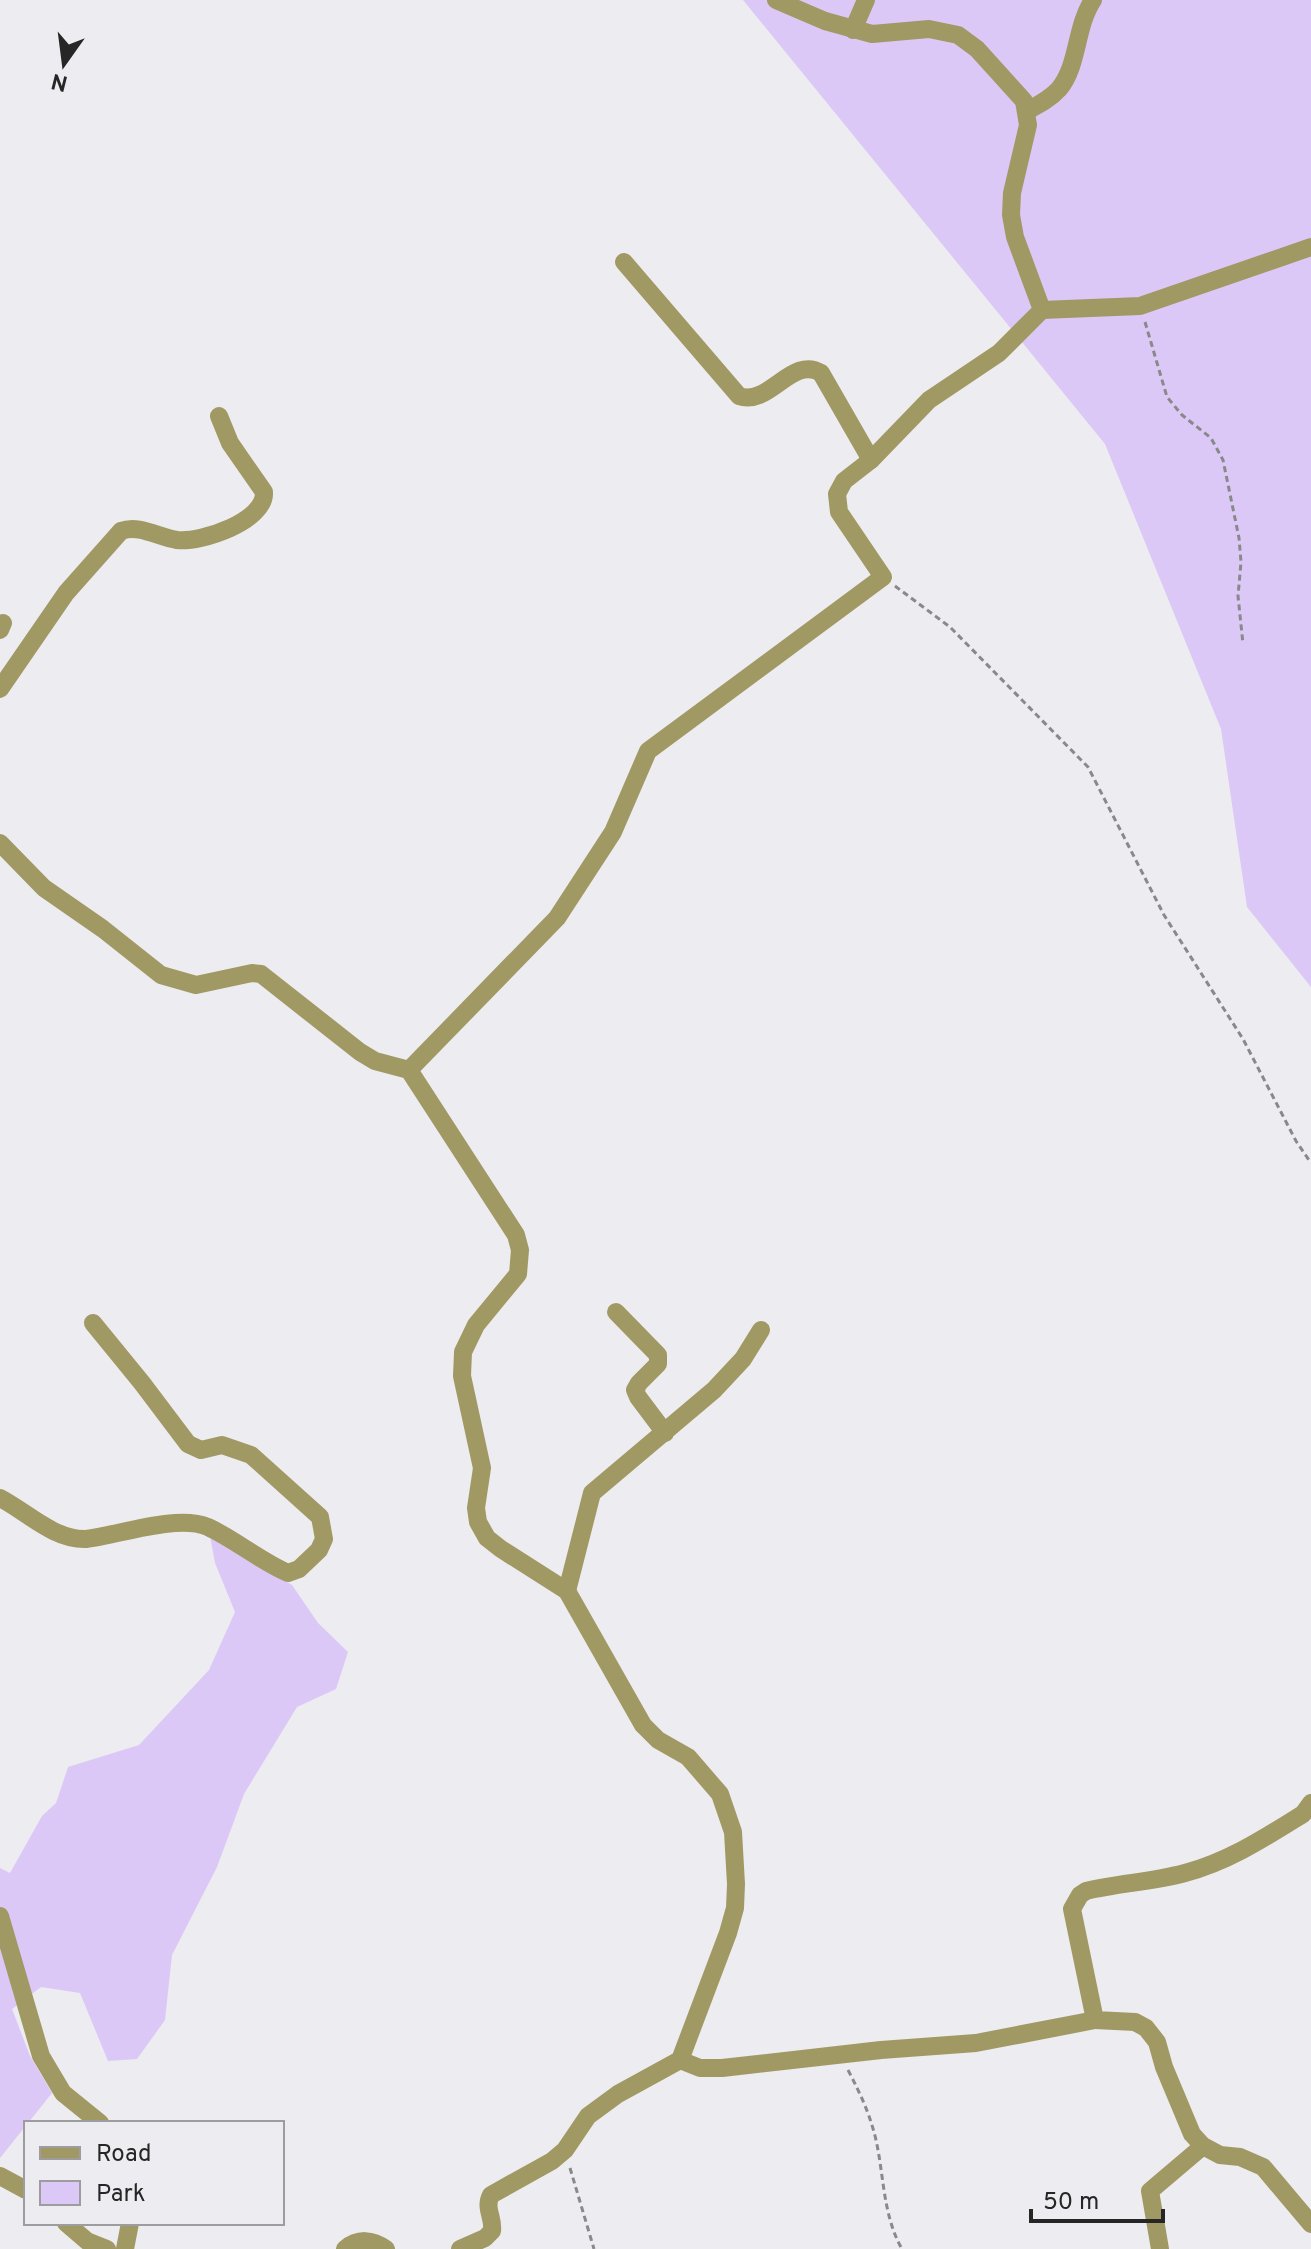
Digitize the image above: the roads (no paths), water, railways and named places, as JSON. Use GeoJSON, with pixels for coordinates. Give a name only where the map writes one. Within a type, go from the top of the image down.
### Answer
{"type":"FeatureCollection","features":[{"type":"Feature","properties":{"kind":"street"},"geometry":{"type":"LineString","coordinates":[[776,0],[853,30],[872,34],[929,29],[958,35],[977,49],[1024,101],[1028,125],[1012,193],[1011,215],[1015,237],[1042,310]]}},
{"type":"Feature","properties":{"kind":"street"},"geometry":{"type":"LineString","coordinates":[[853,30],[866,0]]}},
{"type":"Feature","properties":{"kind":"street"},"geometry":{"type":"LineString","coordinates":[[1027,111],[1052,95],[1066,78],[1079,30],[1093,0]]}},
{"type":"Feature","properties":{"kind":"street"},"geometry":{"type":"LineString","coordinates":[[409,1070],[557,918],[613,832],[648,751],[883,577],[839,512],[836,501],[844,481],[871,460],[929,400],[999,353],[1042,310],[1140,306],[1311,247]]}},
{"type":"Feature","properties":{"kind":"street"},"geometry":{"type":"LineString","coordinates":[[624,262],[739,396],[754,398],[804,369],[821,373],[871,460]]}},
{"type":"Feature","properties":{"kind":"street"},"geometry":{"type":"LineString","coordinates":[[0,689],[66,593],[121,531],[138,529],[188,540],[231,527],[255,514],[261,507],[264,492],[230,443],[219,416]]}},
{"type":"Feature","properties":{"kind":"street"},"geometry":{"type":"LineString","coordinates":[[0,843],[44,888],[161,975],[196,985],[252,973],[261,974],[360,1052],[375,1061],[409,1070],[516,1235],[520,1250],[518,1274],[476,1325],[463,1352],[462,1376],[482,1468],[476,1508],[478,1522],[487,1538],[501,1549],[567,1591],[643,1725],[658,1740],[688,1757],[720,1794],[733,1832],[735,1908],[680,2060],[618,2094],[588,2116],[565,2150],[552,2161],[491,2195],[487,2204],[492,2231],[485,2238],[460,2249]]}},
{"type":"Feature","properties":{"kind":"street"},"geometry":{"type":"LineString","coordinates":[[616,1312],[658,1355],[658,1364],[635,1390],[665,1433]]}},
{"type":"Feature","properties":{"kind":"street"},"geometry":{"type":"LineString","coordinates":[[0,1498],[55,1531],[73,1538],[86,1539],[176,1523],[195,1523],[288,1573],[299,1569],[319,1550],[324,1539],[320,1517],[251,1455],[222,1445],[201,1450],[188,1444],[93,1323]]}},
{"type":"Feature","properties":{"kind":"street"},"geometry":{"type":"LineString","coordinates":[[567,1591],[592,1493],[714,1390],[734,1370],[761,1330]]}},
{"type":"Feature","properties":{"kind":"street"},"geometry":{"type":"LineString","coordinates":[[1095,2020],[1072,1917],[1072,1909],[1080,1895],[1094,1889],[1146,1882],[1200,1868],[1268,1835],[1303,1814],[1311,1803]]}},
{"type":"Feature","properties":{"kind":"street"},"geometry":{"type":"LineString","coordinates":[[0,1916],[41,2056],[63,2093],[98,2121]]}},
{"type":"Feature","properties":{"kind":"street"},"geometry":{"type":"LineString","coordinates":[[680,2060],[700,2068],[722,2068],[976,2043],[1095,2020],[1135,2022],[1146,2028],[1157,2042],[1192,2134],[1203,2146],[1220,2155],[1253,2160],[1263,2167],[1311,2224]]}},
{"type":"Feature","properties":{"kind":"street"},"geometry":{"type":"LineString","coordinates":[[1160,2249],[1150,2191],[1203,2146]]}},
{"type":"Feature","properties":{"kind":"street"},"geometry":{"type":"LineString","coordinates":[[0,2176],[24,2189]]}},
{"type":"Feature","properties":{"kind":"street"},"geometry":{"type":"LineString","coordinates":[[68,2225],[87,2241],[107,2249]]}},
{"type":"Feature","properties":{"kind":"street"},"geometry":{"type":"LineString","coordinates":[[125,2249],[130,2225]]}},
{"type":"Feature","properties":{"kind":"street"},"geometry":{"type":"LineString","coordinates":[[345,2249],[351,2244],[367,2241],[386,2249]]}}]}
